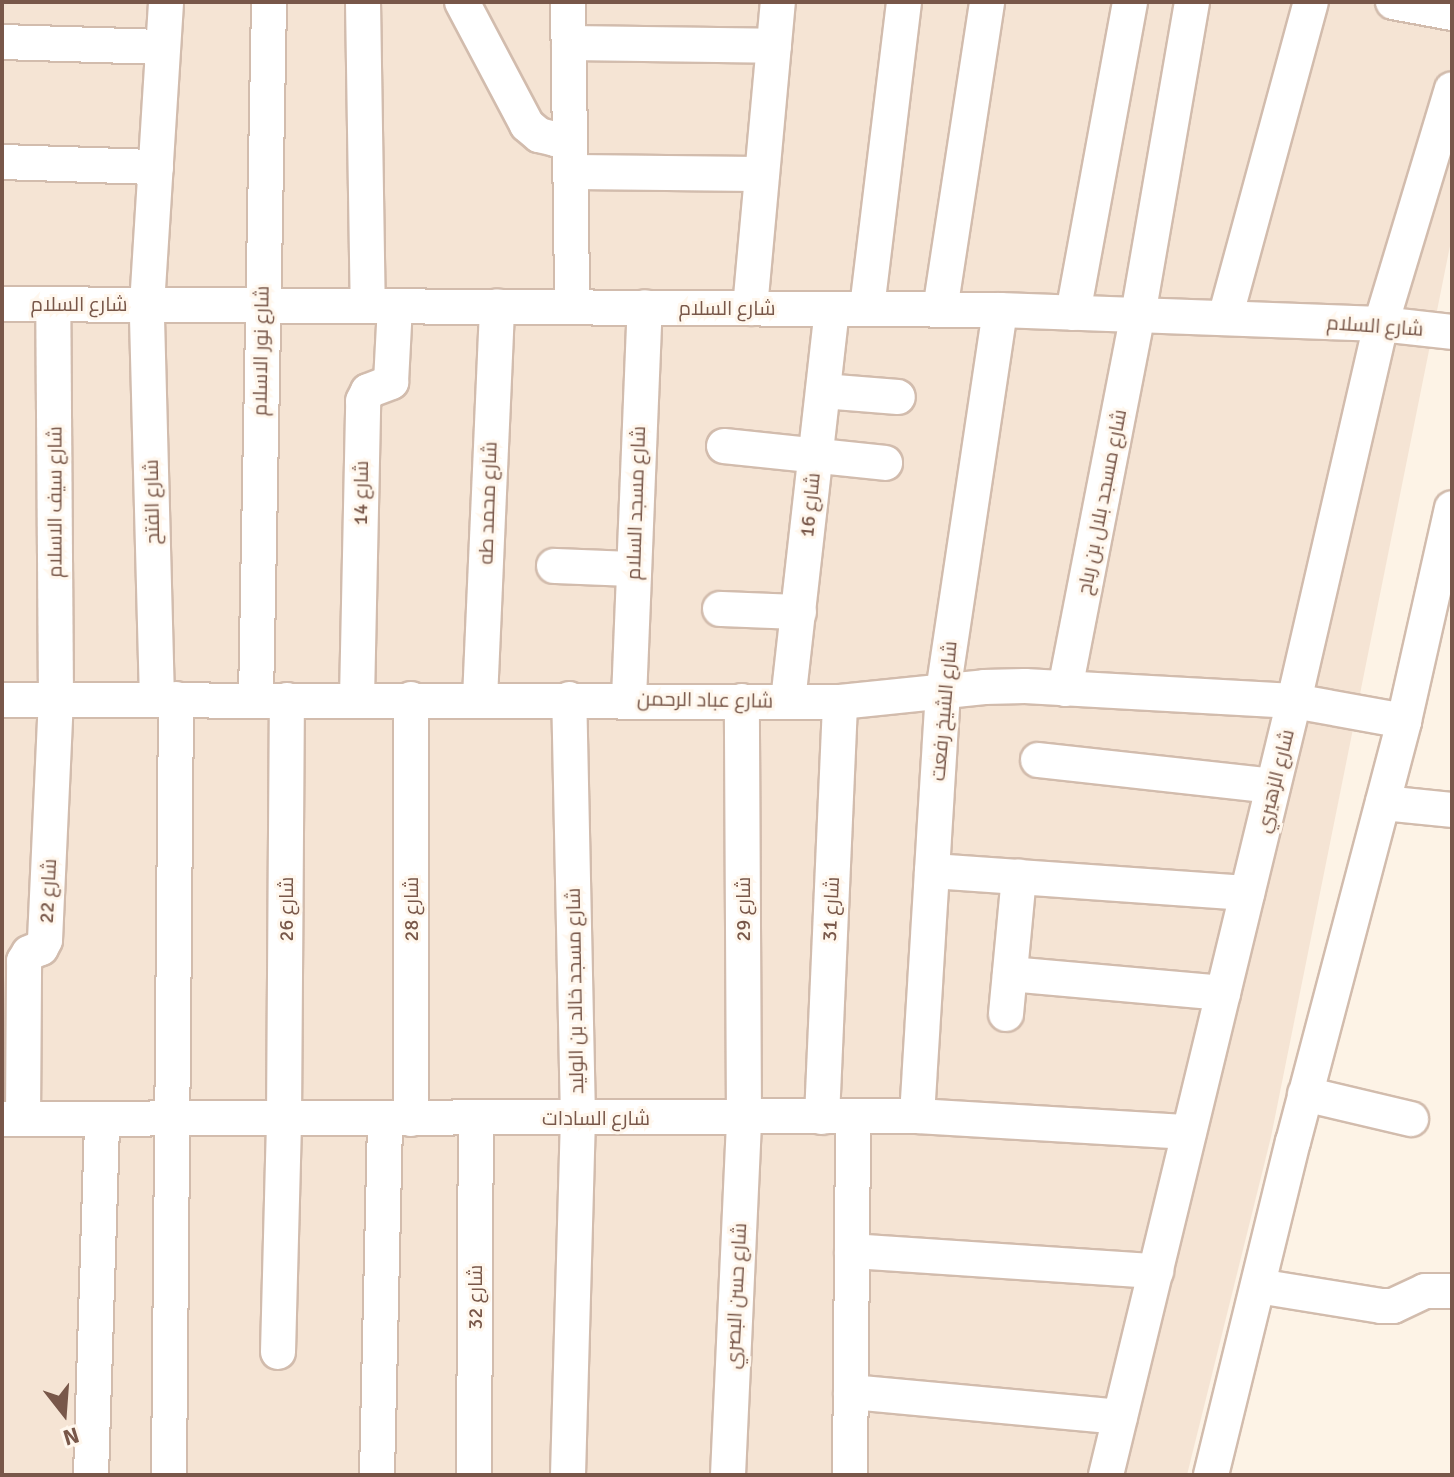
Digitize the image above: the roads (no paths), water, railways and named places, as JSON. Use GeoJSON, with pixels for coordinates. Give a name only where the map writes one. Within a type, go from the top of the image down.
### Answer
{"type":"FeatureCollection","features":[{"type":"Feature","properties":{"kind":"street","name":"شارع الفتح"},"geometry":{"type":"LineString","coordinates":[[166,2],[147,305],[166,700],[173,1119],[169,1475]]}},
{"type":"Feature","properties":{"kind":"street","name":"شارع نور الاسلام"},"geometry":{"type":"LineString","coordinates":[[269,2],[262,305],[272,700]]}},
{"type":"Feature","properties":{"kind":"street"},"geometry":{"type":"LineString","coordinates":[[363,2],[382,306]]}},
{"type":"Feature","properties":{"kind":"street"},"geometry":{"type":"LineString","coordinates":[[462,2],[527,125],[539,135],[555,139],[570,137]]}},
{"type":"Feature","properties":{"kind":"street"},"geometry":{"type":"LineString","coordinates":[[568,2],[572,307]]}},
{"type":"Feature","properties":{"kind":"street"},"geometry":{"type":"LineString","coordinates":[[750,308],[778,2]]}},
{"type":"Feature","properties":{"kind":"street"},"geometry":{"type":"LineString","coordinates":[[867,308],[904,2]]}},
{"type":"Feature","properties":{"kind":"street"},"geometry":{"type":"LineString","coordinates":[[940,310],[987,2]]}},
{"type":"Feature","properties":{"kind":"street"},"geometry":{"type":"LineString","coordinates":[[1073,313],[1130,2]]}},
{"type":"Feature","properties":{"kind":"street","name":"شارع مسجد بلال بن رباح"},"geometry":{"type":"LineString","coordinates":[[1065,689],[1138,315],[1192,2]]}},
{"type":"Feature","properties":{"kind":"street"},"geometry":{"type":"LineString","coordinates":[[1225,318],[1311,2]]}},
{"type":"Feature","properties":{"kind":"street"},"geometry":{"type":"LineString","coordinates":[[1393,2],[1452,13]]}},
{"type":"Feature","properties":{"kind":"street"},"geometry":{"type":"LineString","coordinates":[[2,42],[163,47]]}},
{"type":"Feature","properties":{"kind":"street"},"geometry":{"type":"LineString","coordinates":[[569,43],[774,46]]}},
{"type":"Feature","properties":{"kind":"street","name":"شارع الزهيري"},"geometry":{"type":"LineString","coordinates":[[1106,1475],[1294,701],[1381,324],[1452,89]]}},
{"type":"Feature","properties":{"kind":"street"},"geometry":{"type":"LineString","coordinates":[[2,162],[156,167]]}},
{"type":"Feature","properties":{"kind":"street"},"geometry":{"type":"LineString","coordinates":[[571,172],[762,174]]}},
{"type":"Feature","properties":{"kind":"street","name":"شارع السلام"},"geometry":{"type":"LineString","coordinates":[[2,304],[1000,310],[1381,324],[1452,332]]}},
{"type":"Feature","properties":{"kind":"street","name":"شارع سيف الاسلام"},"geometry":{"type":"LineString","coordinates":[[53,304],[56,700]]}},
{"type":"Feature","properties":{"kind":"street","name":"شارع 14"},"geometry":{"type":"LineString","coordinates":[[357,699],[363,401],[368,391],[391,382],[382,306]]}},
{"type":"Feature","properties":{"kind":"street","name":"شارع محمد طه"},"geometry":{"type":"LineString","coordinates":[[480,699],[497,306]]}},
{"type":"Feature","properties":{"kind":"street","name":"شارع مسجد السلام"},"geometry":{"type":"LineString","coordinates":[[629,699],[645,307]]}},
{"type":"Feature","properties":{"kind":"street","name":"شارع 16"},"geometry":{"type":"LineString","coordinates":[[788,701],[832,309]]}},
{"type":"Feature","properties":{"kind":"street","name":"شارع الشيخ رفعت"},"geometry":{"type":"LineString","coordinates":[[917,1116],[943,692],[1000,310]]}},
{"type":"Feature","properties":{"kind":"street"},"geometry":{"type":"LineString","coordinates":[[823,391],[898,397]]}},
{"type":"Feature","properties":{"kind":"street"},"geometry":{"type":"LineString","coordinates":[[724,446],[885,463]]}},
{"type":"Feature","properties":{"kind":"street"},"geometry":{"type":"LineString","coordinates":[[1211,1475],[1305,1094],[1404,721],[1441,610],[1452,508]]}},
{"type":"Feature","properties":{"kind":"street"},"geometry":{"type":"LineString","coordinates":[[554,566],[633,569]]}},
{"type":"Feature","properties":{"kind":"street"},"geometry":{"type":"LineString","coordinates":[[720,609],[799,612]]}},
{"type":"Feature","properties":{"kind":"street","name":"شارع عباد الرحمن"},"geometry":{"type":"LineString","coordinates":[[2,700],[629,699],[840,702],[984,687],[1294,701],[1404,721]]}},
{"type":"Feature","properties":{"kind":"street","name":"شارع 28"},"geometry":{"type":"LineString","coordinates":[[377,1475],[398,1119],[411,699]]}},
{"type":"Feature","properties":{"kind":"street","name":"شارع مسجد خالد بن الوليد"},"geometry":{"type":"LineString","coordinates":[[568,1475],[578,1118],[569,699]]}},
{"type":"Feature","properties":{"kind":"street","name":"شارع 22"},"geometry":{"type":"LineString","coordinates":[[12,1119],[24,961],[29,953],[41,948],[45,940],[56,700]]}},
{"type":"Feature","properties":{"kind":"street","name":"شارع 26"},"geometry":{"type":"LineString","coordinates":[[272,700],[284,1119],[278,1352]]}},
{"type":"Feature","properties":{"kind":"street","name":"شارع 29"},"geometry":{"type":"LineString","coordinates":[[742,701],[744,1117]]}},
{"type":"Feature","properties":{"kind":"street","name":"شارع 31"},"geometry":{"type":"LineString","coordinates":[[840,702],[837,1117],[852,1251],[850,1475]]}},
{"type":"Feature","properties":{"kind":"street"},"geometry":{"type":"LineString","coordinates":[[1038,760],[1273,786]]}},
{"type":"Feature","properties":{"kind":"street"},"geometry":{"type":"LineString","coordinates":[[1383,803],[1452,810]]}},
{"type":"Feature","properties":{"kind":"street"},"geometry":{"type":"LineString","coordinates":[[932,871],[1247,893]]}},
{"type":"Feature","properties":{"kind":"street"},"geometry":{"type":"LineString","coordinates":[[1006,1014],[1019,877]]}},
{"type":"Feature","properties":{"kind":"street"},"geometry":{"type":"LineString","coordinates":[[1010,974],[1223,993]]}},
{"type":"Feature","properties":{"kind":"street"},"geometry":{"type":"LineString","coordinates":[[1305,1094],[1411,1119]]}},
{"type":"Feature","properties":{"kind":"street","name":"شارع السادات"},"geometry":{"type":"LineString","coordinates":[[12,1119],[917,1116],[1189,1132]]}},
{"type":"Feature","properties":{"kind":"street","name":"شارع حسن البصري"},"geometry":{"type":"LineString","coordinates":[[728,1475],[744,1117]]}},
{"type":"Feature","properties":{"kind":"street"},"geometry":{"type":"LineString","coordinates":[[91,1475],[102,1119]]}},
{"type":"Feature","properties":{"kind":"street","name":"شارع 32"},"geometry":{"type":"LineString","coordinates":[[474,1475],[476,1119]]}},
{"type":"Feature","properties":{"kind":"street"},"geometry":{"type":"LineString","coordinates":[[852,1251],[1156,1271]]}},
{"type":"Feature","properties":{"kind":"street"},"geometry":{"type":"LineString","coordinates":[[1258,1286],[1381,1306],[1393,1306],[1425,1291],[1452,1291]]}},
{"type":"Feature","properties":{"kind":"street"},"geometry":{"type":"LineString","coordinates":[[851,1392],[1120,1417]]}}]}
